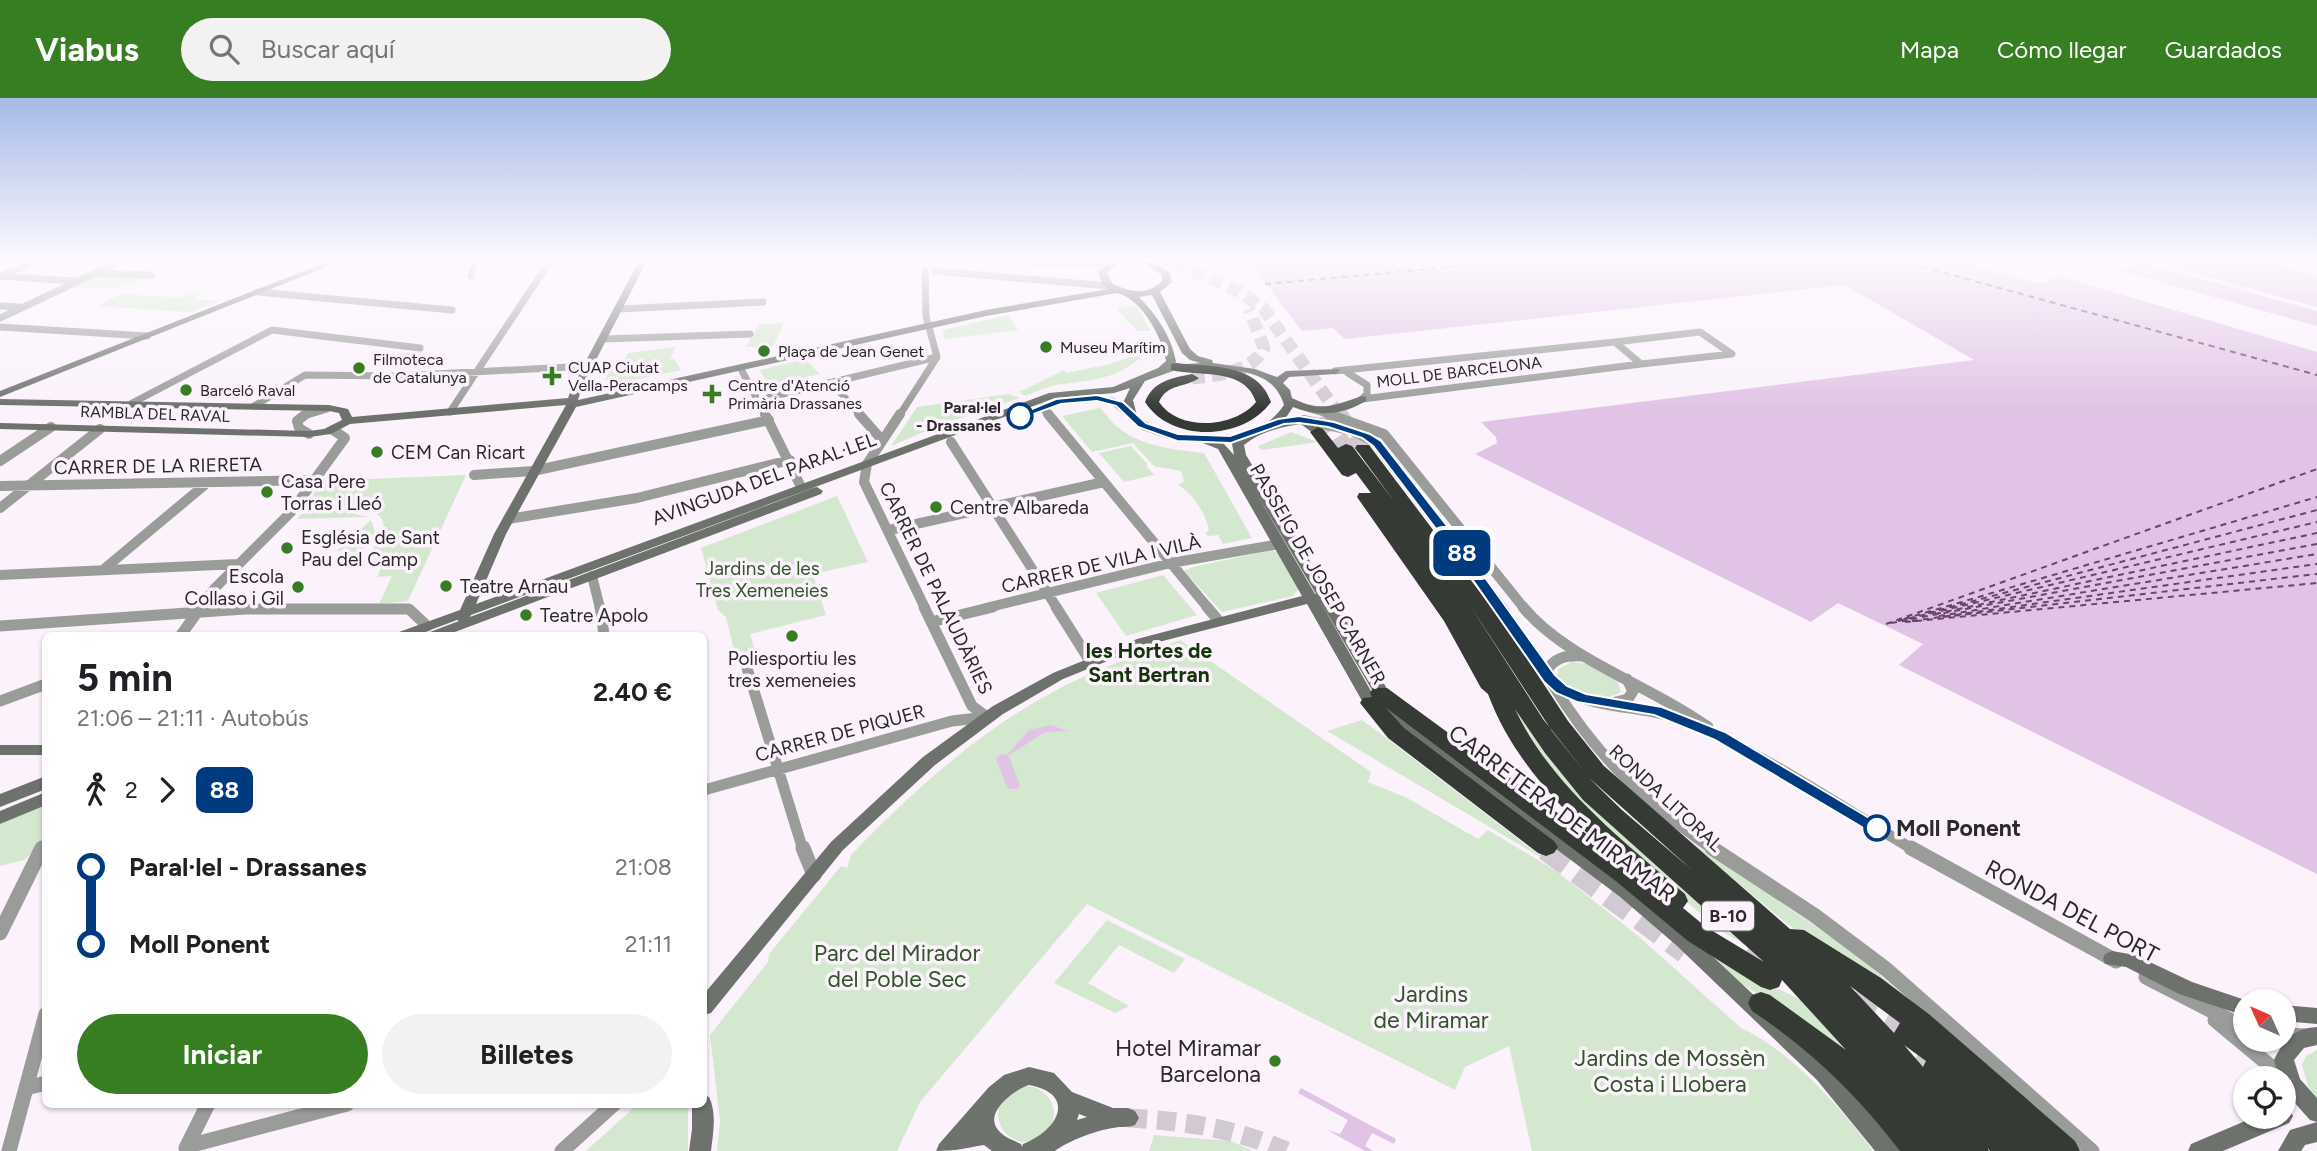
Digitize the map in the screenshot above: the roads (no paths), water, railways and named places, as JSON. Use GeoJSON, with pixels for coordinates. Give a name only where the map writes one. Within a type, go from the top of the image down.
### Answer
{"type":"FeatureCollection","features":[{"type":"Feature","properties":{"kind":"highway"},"geometry":{"type":"LineString","coordinates":[[1176,367],[1235,375],[1253,384],[1262,394],[1262,406],[1250,417],[1201,434],[1167,418],[1157,411],[1152,401],[1163,387],[1192,378]]}},
{"type":"Feature","properties":{"kind":"highway","name":"B-10"},"geometry":{"type":"LineString","coordinates":[[1323,423],[1453,621],[1487,683],[1500,699]]}},
{"type":"Feature","properties":{"kind":"highway","name":"RONDA LITORAL"},"geometry":{"type":"LineString","coordinates":[[1943,1151],[1902,1094],[1853,1036],[1780,961],[1591,793],[1536,729],[1462,610],[1355,448],[1500,632],[1560,726],[1587,760],[1627,801],[1750,909],[1861,1013],[1974,1151]]}},
{"type":"Feature","properties":{"kind":"highway","name":"B-10"},"geometry":{"type":"LineString","coordinates":[[1462,610],[1500,699],[1526,746],[1615,846],[1700,920],[1746,952]]}},
{"type":"Feature","properties":{"kind":"highway"},"geometry":{"type":"LineString","coordinates":[[1375,698],[1396,733],[1546,846]]}},
{"type":"Feature","properties":{"kind":"highway","name":"B-10"},"geometry":{"type":"LineString","coordinates":[[1375,698],[1626,876],[1766,991],[1848,1066],[1877,1097],[1918,1151]]}},
{"type":"Feature","properties":{"kind":"highway","name":"B-10"},"geometry":{"type":"LineString","coordinates":[[1750,909],[1872,986],[1968,1062],[2065,1151]]}},
{"type":"Feature","properties":{"kind":"highway"},"geometry":{"type":"LineString","coordinates":[[1907,1032],[1962,1073],[2038,1151]]}},
{"type":"Feature","properties":{"kind":"highway"},"geometry":{"type":"LineString","coordinates":[[1936,1069],[2009,1151]]}},
{"type":"Feature","properties":{"kind":"street"},"geometry":{"type":"LineString","coordinates":[[0,318],[17,310]]}},
{"type":"Feature","properties":{"kind":"street"},"geometry":{"type":"LineString","coordinates":[[1,397],[212,310]]}},
{"type":"Feature","properties":{"kind":"street"},"geometry":{"type":"LineString","coordinates":[[450,412],[519,310]]}},
{"type":"Feature","properties":{"kind":"street"},"geometry":{"type":"LineString","coordinates":[[576,402],[572,396],[617,310]]}},
{"type":"Feature","properties":{"kind":"street"},"geometry":{"type":"LineString","coordinates":[[865,469],[937,357],[928,310]]}},
{"type":"Feature","properties":{"kind":"street"},"geometry":{"type":"LineString","coordinates":[[460,624],[533,471],[576,402],[1004,310]]}},
{"type":"Feature","properties":{"kind":"street"},"geometry":{"type":"LineString","coordinates":[[1146,310],[1169,349],[1171,362],[1161,371]]}},
{"type":"Feature","properties":{"kind":"street"},"geometry":{"type":"LineString","coordinates":[[1165,310],[1189,354],[1219,365],[1249,370],[1277,383],[1290,401],[1310,409],[1346,406]]}},
{"type":"Feature","properties":{"kind":"street"},"geometry":{"type":"LineString","coordinates":[[309,434],[299,428],[297,421],[308,413],[330,408],[344,411],[348,421],[576,402],[741,369],[929,325]]}},
{"type":"Feature","properties":{"kind":"street"},"geometry":{"type":"LineString","coordinates":[[0,327],[147,336]]}},
{"type":"Feature","properties":{"kind":"street"},"geometry":{"type":"LineString","coordinates":[[136,400],[272,330],[419,348]]}},
{"type":"Feature","properties":{"kind":"street","name":"MOLL DE BARCELONA"},"geometry":{"type":"LineString","coordinates":[[1335,371],[1357,371],[1700,332],[1732,354],[1362,399]]}},
{"type":"Feature","properties":{"kind":"street"},"geometry":{"type":"LineString","coordinates":[[603,339],[750,334]]}},
{"type":"Feature","properties":{"kind":"street"},"geometry":{"type":"LineString","coordinates":[[1615,342],[1642,364]]}},
{"type":"Feature","properties":{"kind":"street"},"geometry":{"type":"LineString","coordinates":[[758,400],[937,357]]}},
{"type":"Feature","properties":{"kind":"street","name":"AVINGUDA DEL PARAL·LEL"},"geometry":{"type":"LineString","coordinates":[[431,631],[460,624],[592,576],[1044,398],[1071,392],[1114,390],[1176,367],[1219,365]]}},
{"type":"Feature","properties":{"kind":"street"},"geometry":{"type":"LineString","coordinates":[[254,407],[305,375],[396,376],[588,366]]}},
{"type":"Feature","properties":{"kind":"street"},"geometry":{"type":"LineString","coordinates":[[741,369],[790,460],[801,487]]}},
{"type":"Feature","properties":{"kind":"street"},"geometry":{"type":"LineString","coordinates":[[1277,383],[1286,374],[1335,371]]}},
{"type":"Feature","properties":{"kind":"street","name":"MOLL DE BARCELONA"},"geometry":{"type":"LineString","coordinates":[[1335,371],[1356,376],[1365,383],[1368,391],[1362,399]]}},
{"type":"Feature","properties":{"kind":"street"},"geometry":{"type":"LineString","coordinates":[[1128,411],[1130,395],[1141,378]]}},
{"type":"Feature","properties":{"kind":"street"},"geometry":{"type":"LineString","coordinates":[[832,383],[883,440]]}},
{"type":"Feature","properties":{"kind":"street","name":"RAMBLA DEL RAVAL"},"geometry":{"type":"LineString","coordinates":[[1,397],[330,408]]}},
{"type":"Feature","properties":{"kind":"street","name":"AVINGUDA DEL PARAL·LEL"},"geometry":{"type":"LineString","coordinates":[[460,624],[801,487],[951,442],[1066,400],[1097,398],[1114,401],[1136,421],[1157,432],[1201,434]]}},
{"type":"Feature","properties":{"kind":"street"},"geometry":{"type":"LineString","coordinates":[[1323,423],[1346,406],[1362,399]]}},
{"type":"Feature","properties":{"kind":"street"},"geometry":{"type":"LineString","coordinates":[[1201,434],[1251,435],[1274,425],[1286,412],[1290,401]]}},
{"type":"Feature","properties":{"kind":"street"},"geometry":{"type":"LineString","coordinates":[[1042,407],[1218,620]]}},
{"type":"Feature","properties":{"kind":"street","name":"RONDA DEL PORT"},"geometry":{"type":"LineString","coordinates":[[1310,409],[1323,423],[1360,433],[1377,443],[1493,595],[1548,676],[1570,694],[1657,711],[1720,736]]}},
{"type":"Feature","properties":{"kind":"street"},"geometry":{"type":"LineString","coordinates":[[474,475],[533,471],[769,420]]}},
{"type":"Feature","properties":{"kind":"street","name":"B-10"},"geometry":{"type":"LineString","coordinates":[[1274,425],[1303,420],[1323,423]]}},
{"type":"Feature","properties":{"kind":"street","name":"RAMBLA DEL RAVAL"},"geometry":{"type":"LineString","coordinates":[[0,426],[309,434],[333,430],[348,421]]}},
{"type":"Feature","properties":{"kind":"street","name":"RONDA DEL PORT"},"geometry":{"type":"LineString","coordinates":[[1323,423],[1365,425],[1384,435],[1529,617],[1552,636],[1696,717],[1720,736],[1991,895],[2184,999],[2233,1022]]}},
{"type":"Feature","properties":{"kind":"street"},"geometry":{"type":"LineString","coordinates":[[0,461],[51,427]]}},
{"type":"Feature","properties":{"kind":"street"},"geometry":{"type":"LineString","coordinates":[[0,508],[100,429]]}},
{"type":"Feature","properties":{"kind":"street"},"geometry":{"type":"LineString","coordinates":[[184,632],[214,589],[291,512],[317,480],[345,438],[333,430]]}},
{"type":"Feature","properties":{"kind":"street","name":"PASSEIG DE JOSEP CARNER"},"geometry":{"type":"LineString","coordinates":[[1201,434],[1228,454],[1279,544],[1316,598]]}},
{"type":"Feature","properties":{"kind":"street","name":"PASSEIG DE JOSEP CARNER"},"geometry":{"type":"LineString","coordinates":[[1251,435],[1240,441],[1238,450],[1316,598],[1375,698]]}},
{"type":"Feature","properties":{"kind":"street"},"geometry":{"type":"LineString","coordinates":[[951,442],[1090,661]]}},
{"type":"Feature","properties":{"kind":"street"},"geometry":{"type":"LineString","coordinates":[[508,519],[637,498],[790,460]]}},
{"type":"Feature","properties":{"kind":"street","name":"CARRER DE PALAUDÀRIES"},"geometry":{"type":"LineString","coordinates":[[865,469],[865,485],[972,706],[987,717]]}},
{"type":"Feature","properties":{"kind":"street","name":"CARRER DE LA RIERETA"},"geometry":{"type":"LineString","coordinates":[[0,486],[317,480]]}},
{"type":"Feature","properties":{"kind":"street"},"geometry":{"type":"LineString","coordinates":[[889,530],[1104,482]]}},
{"type":"Feature","properties":{"kind":"street"},"geometry":{"type":"LineString","coordinates":[[104,569],[207,483]]}},
{"type":"Feature","properties":{"kind":"street","name":"CARRER DE VILA I VILÀ"},"geometry":{"type":"LineString","coordinates":[[931,622],[1171,564],[1279,544]]}},
{"type":"Feature","properties":{"kind":"street"},"geometry":{"type":"LineString","coordinates":[[0,575],[238,564]]}},
{"type":"Feature","properties":{"kind":"street"},"geometry":{"type":"LineString","coordinates":[[592,576],[596,584],[604,632]]}},
{"type":"Feature","properties":{"kind":"street"},"geometry":{"type":"LineString","coordinates":[[707,1003],[837,846],[890,796],[987,717],[1042,684],[1090,661],[1142,642],[1218,620],[1316,598]]}},
{"type":"Feature","properties":{"kind":"street"},"geometry":{"type":"LineString","coordinates":[[0,626],[198,615],[245,609],[409,609],[431,631]]}},
{"type":"Feature","properties":{"kind":"street","name":"RONDA DEL PORT"},"geometry":{"type":"LineString","coordinates":[[1548,676],[1549,664],[1560,657],[1574,655],[1593,659]]}},
{"type":"Feature","properties":{"kind":"street"},"geometry":{"type":"LineString","coordinates":[[747,668],[806,859],[814,875]]}},
{"type":"Feature","properties":{"kind":"street"},"geometry":{"type":"LineString","coordinates":[[1548,676],[1591,746],[1638,794],[1883,967],[2092,1151]]}},
{"type":"Feature","properties":{"kind":"street"},"geometry":{"type":"LineString","coordinates":[[1624,676],[1632,687],[1628,699]]}},
{"type":"Feature","properties":{"kind":"street"},"geometry":{"type":"LineString","coordinates":[[0,701],[42,685]]}},
{"type":"Feature","properties":{"kind":"street","name":"RONDA DEL PORT"},"geometry":{"type":"LineString","coordinates":[[1609,703],[1650,690]]}},
{"type":"Feature","properties":{"kind":"street","name":"CARRETERA DE MIRAMAR"},"geometry":{"type":"LineString","coordinates":[[1375,698],[1408,728],[1625,891],[1682,940],[1824,1074],[1889,1151]]}},
{"type":"Feature","properties":{"kind":"street","name":"CARRER DE PIQUER"},"geometry":{"type":"LineString","coordinates":[[707,789],[778,767],[952,721],[987,717]]}},
{"type":"Feature","properties":{"kind":"street"},"geometry":{"type":"LineString","coordinates":[[0,750],[42,750]]}},
{"type":"Feature","properties":{"kind":"street"},"geometry":{"type":"LineString","coordinates":[[0,801],[42,784]]}},
{"type":"Feature","properties":{"kind":"street"},"geometry":{"type":"LineString","coordinates":[[0,818],[42,801]]}},
{"type":"Feature","properties":{"kind":"street"},"geometry":{"type":"LineString","coordinates":[[0,933],[42,850]]}},
{"type":"Feature","properties":{"kind":"street"},"geometry":{"type":"LineString","coordinates":[[2112,959],[2128,960],[2186,988],[2233,1004]]}},
{"type":"Feature","properties":{"kind":"street","name":"RONDA DEL PORT"},"geometry":{"type":"LineString","coordinates":[[2184,999],[2250,1046],[2272,1066]]}},
{"type":"Feature","properties":{"kind":"street"},"geometry":{"type":"LineString","coordinates":[[2296,1014],[2317,1016]]}},
{"type":"Feature","properties":{"kind":"street"},"geometry":{"type":"LineString","coordinates":[[9,1151],[42,1029]]}},
{"type":"Feature","properties":{"kind":"street"},"geometry":{"type":"LineString","coordinates":[[2286,1066],[2284,1060],[2295,1042],[2313,1036]]}},
{"type":"Feature","properties":{"kind":"street"},"geometry":{"type":"LineString","coordinates":[[948,1151],[1002,1086],[1025,1077],[1050,1082],[1066,1099],[1121,1118],[1045,1146]]}},
{"type":"Feature","properties":{"kind":"street"},"geometry":{"type":"LineString","coordinates":[[26,1088],[42,1084]]}},
{"type":"Feature","properties":{"kind":"street"},"geometry":{"type":"LineString","coordinates":[[2296,1090],[2317,1113]]}},
{"type":"Feature","properties":{"kind":"street"},"geometry":{"type":"LineString","coordinates":[[1045,1146],[1068,1118],[1066,1099]]}},
{"type":"Feature","properties":{"kind":"street"},"geometry":{"type":"LineString","coordinates":[[987,1104],[985,1125],[1003,1146]]}},
{"type":"Feature","properties":{"kind":"street"},"geometry":{"type":"LineString","coordinates":[[186,1148],[206,1108]]}},
{"type":"Feature","properties":{"kind":"street"},"geometry":{"type":"LineString","coordinates":[[186,1148],[331,1108]]}},
{"type":"Feature","properties":{"kind":"street"},"geometry":{"type":"LineString","coordinates":[[562,1151],[610,1108]]}},
{"type":"Feature","properties":{"kind":"street"},"geometry":{"type":"LineString","coordinates":[[700,1151],[702,1108]]}},
{"type":"Feature","properties":{"kind":"street"},"geometry":{"type":"LineString","coordinates":[[2199,1151],[2252,1129]]}},
{"type":"Feature","properties":{"kind":"street"},"geometry":{"type":"LineString","coordinates":[[2289,1151],[2298,1137],[2317,1132]]}},
{"type":"Feature","properties":{"kind":"street"},"geometry":{"type":"LineString","coordinates":[[948,1151],[964,1139],[1003,1146]]}},
{"type":"Feature","properties":{"kind":"waterway"},"geometry":{"type":"LineString","coordinates":[[1003,759],[1013,785]]}},
{"type":"Feature","properties":{"kind":"tunnel"},"geometry":{"type":"LineString","coordinates":[[1192,378],[1233,371],[1251,363],[1258,356],[1264,348],[1249,310]]}},
{"type":"Feature","properties":{"kind":"tunnel"},"geometry":{"type":"LineString","coordinates":[[1265,310],[1340,416]]}},
{"type":"Feature","properties":{"kind":"tunnel"},"geometry":{"type":"LineString","coordinates":[[1339,414],[1363,448]]}},
{"type":"Feature","properties":{"kind":"tunnel"},"geometry":{"type":"LineString","coordinates":[[1324,415],[1346,449]]}},
{"type":"Feature","properties":{"kind":"tunnel"},"geometry":{"type":"LineString","coordinates":[[1546,847],[1550,850]]}},
{"type":"Feature","properties":{"kind":"tunnel"},"geometry":{"type":"LineString","coordinates":[[1547,848],[1686,951]]}},
{"type":"Feature","properties":{"kind":"tunnel"},"geometry":{"type":"LineString","coordinates":[[1746,952],[1785,973]]}},
{"type":"Feature","properties":{"kind":"tunnel"},"geometry":{"type":"LineString","coordinates":[[1851,1002],[1907,1032]]}},
{"type":"Feature","properties":{"kind":"tunnel"},"geometry":{"type":"LineString","coordinates":[[1884,1035],[1936,1069]]}},
{"type":"Feature","properties":{"kind":"tunnel"},"geometry":{"type":"LineString","coordinates":[[1128,1118],[1169,1121],[1228,1131],[1286,1151]]}},
{"type":"Feature","properties":{"kind":"place","name":"Museu Marítim"},"geometry":{"type":"Point","coordinates":[1046,347]}},
{"type":"Feature","properties":{"kind":"place","name":"Plaça de Jean Genet"},"geometry":{"type":"Point","coordinates":[764,351]}},
{"type":"Feature","properties":{"kind":"place","name":"Filmoteca de Catalunya"},"geometry":{"type":"Point","coordinates":[359,368]}},
{"type":"Feature","properties":{"kind":"place","name":"CUAP Ciutat Vella-Peracamps"},"geometry":{"type":"Point","coordinates":[552,376]}},
{"type":"Feature","properties":{"kind":"place","name":"Barceló Raval"},"geometry":{"type":"Point","coordinates":[186,390]}},
{"type":"Feature","properties":{"kind":"place","name":"Centre d'Atenció Primària Drassanes"},"geometry":{"type":"Point","coordinates":[712,394]}},
{"type":"Feature","properties":{"kind":"place","name":"Paral·lel - Drassanes"},"geometry":{"type":"Point","coordinates":[1020,416]}},
{"type":"Feature","properties":{"kind":"place","name":"CEM Can Ricart"},"geometry":{"type":"Point","coordinates":[377,452]}},
{"type":"Feature","properties":{"kind":"place","name":"Casa Pere Torras i Lleó"},"geometry":{"type":"Point","coordinates":[267,492]}},
{"type":"Feature","properties":{"kind":"place","name":"Centre Albareda"},"geometry":{"type":"Point","coordinates":[936,507]}},
{"type":"Feature","properties":{"kind":"place","name":"Església de Sant Pau del Camp"},"geometry":{"type":"Point","coordinates":[287,548]}},
{"type":"Feature","properties":{"kind":"place","name":"Teatre Arnau"},"geometry":{"type":"Point","coordinates":[446,586]}},
{"type":"Feature","properties":{"kind":"place","name":"Escola Collaso i Gil"},"geometry":{"type":"Point","coordinates":[298,587]}},
{"type":"Feature","properties":{"kind":"place","name":"Teatre Apolo"},"geometry":{"type":"Point","coordinates":[526,615]}},
{"type":"Feature","properties":{"kind":"place","name":"Poliesportiu les tres xemeneies"},"geometry":{"type":"Point","coordinates":[792,636]}},
{"type":"Feature","properties":{"kind":"place","name":"Moll Ponent"},"geometry":{"type":"Point","coordinates":[1877,828]}},
{"type":"Feature","properties":{"kind":"place","name":"Hotel Miramar Barcelona"},"geometry":{"type":"Point","coordinates":[1275,1061]}},
{"type":"Feature","properties":{"kind":"district","name":"les Hortes de Sant Bertran"},"geometry":{"type":"Point","coordinates":[1149,662]}},
{"type":"Feature","properties":{"kind":"park label","name":"Jardins de les Tres Xemeneies"},"geometry":{"type":"Point","coordinates":[762,579]}},
{"type":"Feature","properties":{"kind":"park label","name":"Parc del Mirador del Poble Sec"},"geometry":{"type":"Point","coordinates":[897,966]}},
{"type":"Feature","properties":{"kind":"park label","name":"Jardins de Miramar"},"geometry":{"type":"Point","coordinates":[1431,1007]}},
{"type":"Feature","properties":{"kind":"park label","name":"Jardins de Mossèn Costa i Llobera"},"geometry":{"type":"Point","coordinates":[1670,1071]}}]}
